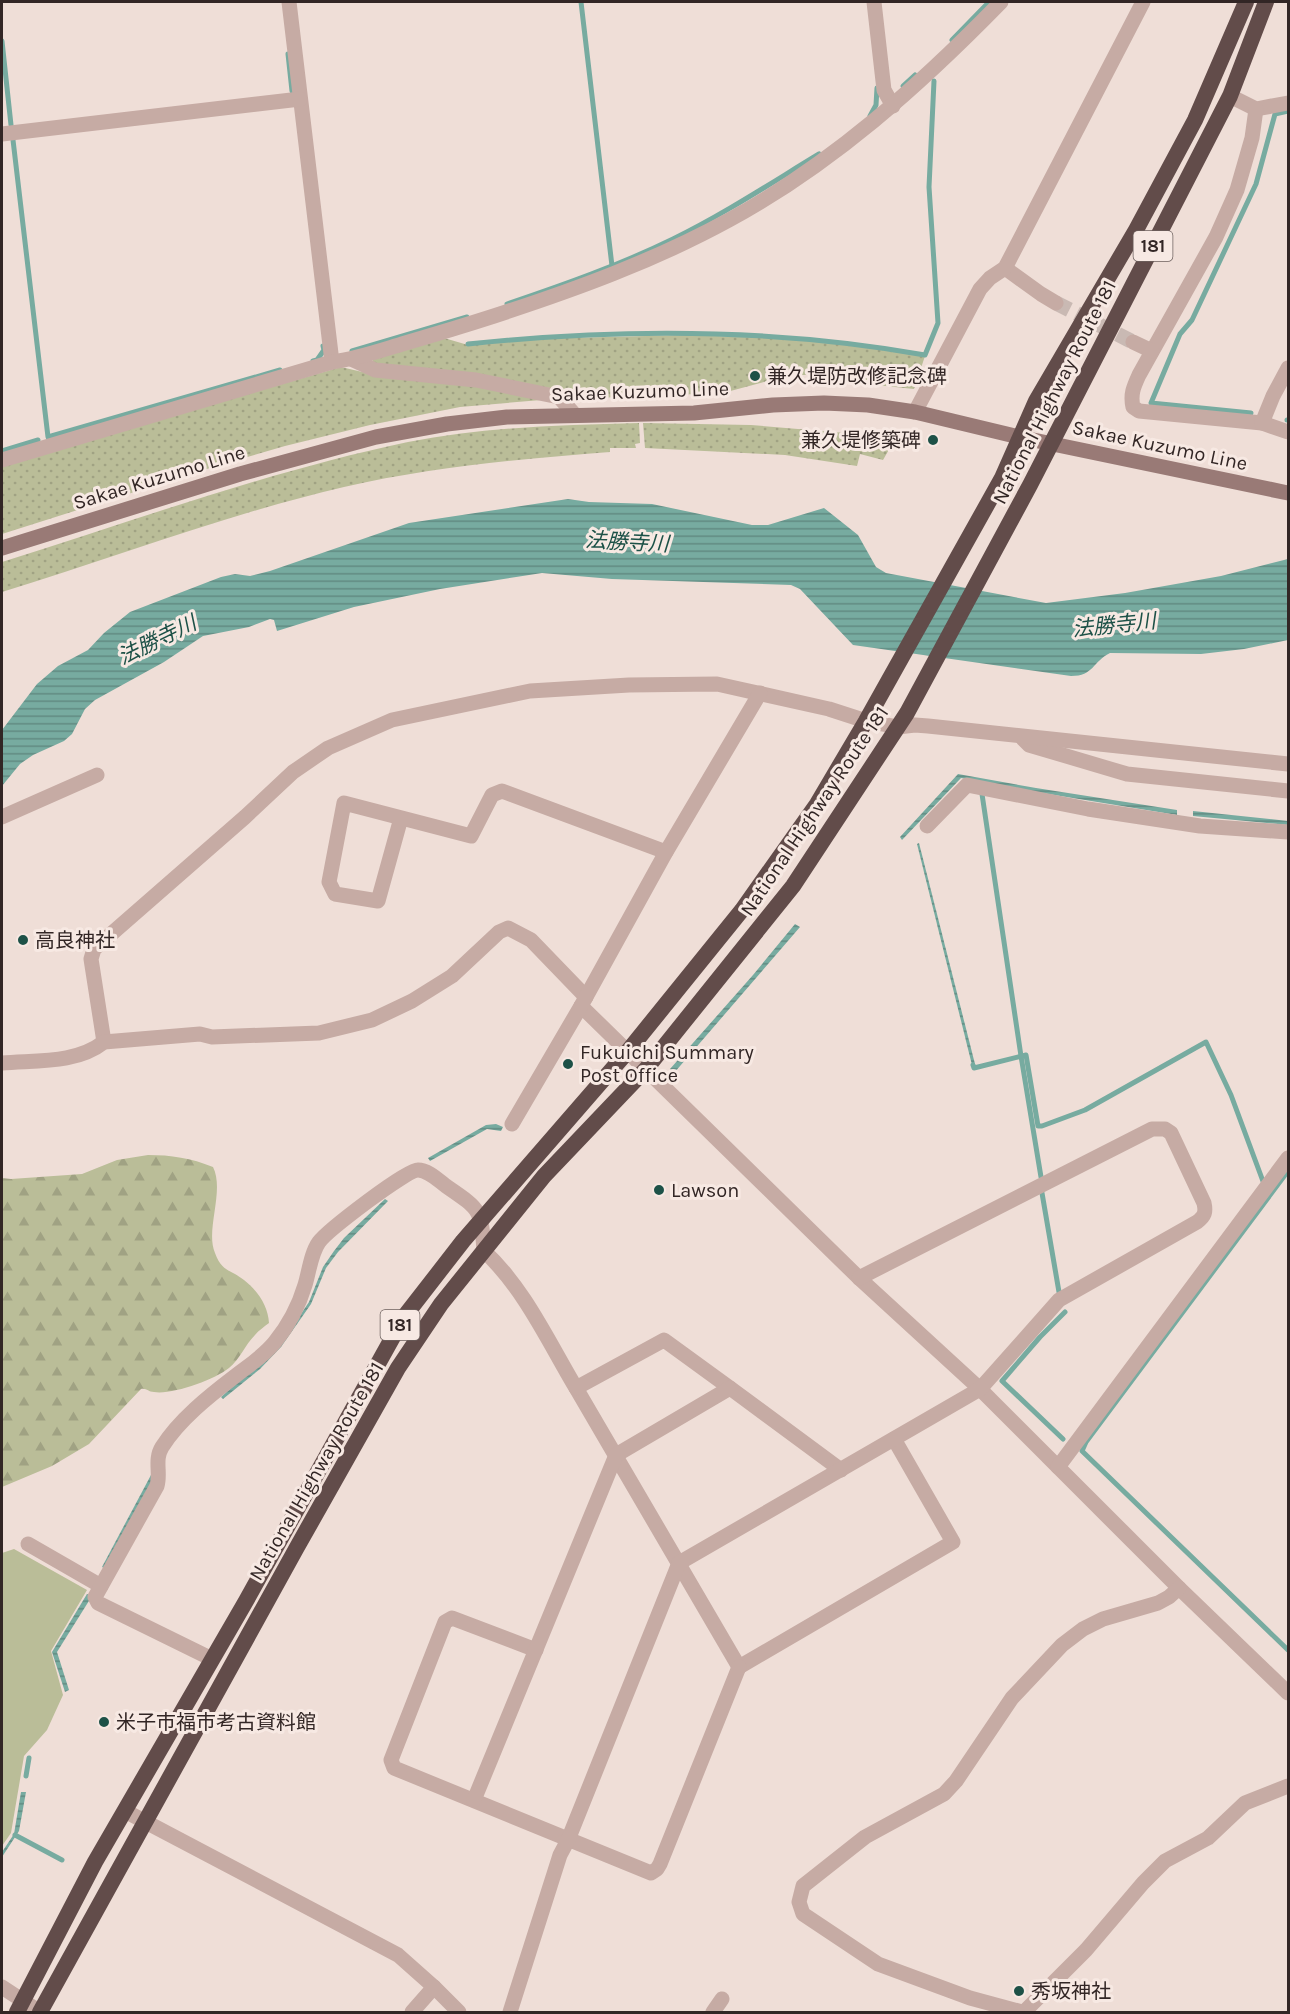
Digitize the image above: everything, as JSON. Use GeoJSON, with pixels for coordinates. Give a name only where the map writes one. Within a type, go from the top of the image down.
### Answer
{"type":"FeatureCollection","features":[{"type":"Feature","properties":{"kind":"highway","name":"National Highway Route 181"},"geometry":{"type":"LineString","coordinates":[[20,2007],[95,1862],[404,1317],[463,1241],[628,1051],[742,910],[817,804],[1002,478],[1036,401],[1136,230],[1195,120],[1246,2]]}},
{"type":"Feature","properties":{"kind":"highway","name":"National Highway Route 181"},"geometry":{"type":"LineString","coordinates":[[40,2012],[270,1594],[398,1368],[441,1304],[544,1176],[646,1069],[794,886],[902,720],[1030,485],[1230,96],[1266,2]]}},
{"type":"Feature","properties":{"kind":"main road","name":"Sakae Kuzumo Line"},"geometry":{"type":"LineString","coordinates":[[2,547],[240,474],[376,437],[447,424],[507,417],[694,413],[773,405],[824,403],[867,405],[915,412],[1019,437],[1288,493]]}},
{"type":"Feature","properties":{"kind":"street"},"geometry":{"type":"LineString","coordinates":[[289,2],[332,362]]}},
{"type":"Feature","properties":{"kind":"street"},"geometry":{"type":"LineString","coordinates":[[874,2],[884,90],[893,106]]}},
{"type":"Feature","properties":{"kind":"street"},"geometry":{"type":"LineString","coordinates":[[2,460],[332,362],[351,359],[461,327],[621,272],[729,220],[792,182],[893,106],[1001,2]]}},
{"type":"Feature","properties":{"kind":"street"},"geometry":{"type":"LineString","coordinates":[[915,412],[980,288],[1005,268],[1143,2]]}},
{"type":"Feature","properties":{"kind":"street"},"geometry":{"type":"LineString","coordinates":[[1230,96],[1256,109],[1288,103]]}},
{"type":"Feature","properties":{"kind":"street"},"geometry":{"type":"LineString","coordinates":[[2,134],[300,99]]}},
{"type":"Feature","properties":{"kind":"street"},"geometry":{"type":"LineString","coordinates":[[1256,109],[1252,138],[1237,190],[1216,237],[1131,393],[1133,407],[1139,411],[1262,423],[1288,432]]}},
{"type":"Feature","properties":{"kind":"street"},"geometry":{"type":"LineString","coordinates":[[1005,268],[1056,303]]}},
{"type":"Feature","properties":{"kind":"street"},"geometry":{"type":"LineString","coordinates":[[1133,342],[1152,351]]}},
{"type":"Feature","properties":{"kind":"street"},"geometry":{"type":"LineString","coordinates":[[351,359],[375,370],[476,380],[559,397],[575,415]]}},
{"type":"Feature","properties":{"kind":"street"},"geometry":{"type":"LineString","coordinates":[[1262,423],[1288,368]]}},
{"type":"Feature","properties":{"kind":"street"},"geometry":{"type":"LineString","coordinates":[[104,1042],[91,959],[94,949],[245,817],[292,772],[328,748],[392,720],[530,692],[629,685],[717,684],[829,709],[866,721],[902,720],[915,725],[1288,764]]}},
{"type":"Feature","properties":{"kind":"street"},"geometry":{"type":"LineString","coordinates":[[512,1124],[666,852],[760,693]]}},
{"type":"Feature","properties":{"kind":"street"},"geometry":{"type":"LineString","coordinates":[[1018,735],[1029,745],[1126,774],[1288,791]]}},
{"type":"Feature","properties":{"kind":"street"},"geometry":{"type":"LineString","coordinates":[[2,817],[97,775]]}},
{"type":"Feature","properties":{"kind":"street"},"geometry":{"type":"LineString","coordinates":[[927,826],[967,785],[1088,809],[1200,826],[1288,832]]}},
{"type":"Feature","properties":{"kind":"street"},"geometry":{"type":"LineString","coordinates":[[401,818],[378,901],[335,894],[329,882],[344,803],[471,836],[492,795],[502,791],[666,852]]}},
{"type":"Feature","properties":{"kind":"street"},"geometry":{"type":"LineString","coordinates":[[2,1063],[74,1057],[94,1050],[104,1042],[200,1034],[212,1037],[319,1033],[372,1020],[412,1001],[452,976],[499,932],[508,928],[531,940],[583,1002],[672,1096],[859,1278],[980,1389],[1179,1588],[1288,1693]]}},
{"type":"Feature","properties":{"kind":"street"},"geometry":{"type":"LineString","coordinates":[[510,2013],[560,1855],[680,1563],[980,1389],[1059,1300],[1197,1222],[1204,1217],[1206,1211],[1171,1133],[1165,1129],[1152,1129],[859,1278]]}},
{"type":"Feature","properties":{"kind":"street"},"geometry":{"type":"LineString","coordinates":[[1058,1467],[1288,1158]]}},
{"type":"Feature","properties":{"kind":"street"},"geometry":{"type":"LineString","coordinates":[[212,1659],[98,1602],[96,1596],[157,1486],[160,1477],[157,1459],[162,1447],[195,1408],[275,1342],[298,1304],[319,1242],[368,1201],[405,1174],[417,1170],[427,1173],[467,1200],[477,1210],[482,1220],[484,1251],[502,1268],[523,1298],[680,1563],[738,1667]]}},
{"type":"Feature","properties":{"kind":"street"},"geometry":{"type":"LineString","coordinates":[[576,1388],[664,1340],[841,1470]]}},
{"type":"Feature","properties":{"kind":"street"},"geometry":{"type":"LineString","coordinates":[[474,1800],[616,1455],[730,1388]]}},
{"type":"Feature","properties":{"kind":"street"},"geometry":{"type":"LineString","coordinates":[[536,1650],[452,1618],[445,1622],[391,1760],[394,1768],[651,1873],[657,1869],[738,1667],[952,1542],[894,1439]]}},
{"type":"Feature","properties":{"kind":"street"},"geometry":{"type":"LineString","coordinates":[[28,1544],[101,1586]]}},
{"type":"Feature","properties":{"kind":"street"},"geometry":{"type":"LineString","coordinates":[[1179,1588],[1169,1598],[1103,1619],[1083,1629],[1070,1639],[1012,1698],[956,1781],[944,1794],[865,1837],[803,1886],[799,1902],[803,1914],[878,1964],[970,1998],[1023,2013],[1086,1950],[1143,1883],[1165,1861],[1208,1838],[1245,1803],[1288,1786]]}},
{"type":"Feature","properties":{"kind":"street"},"geometry":{"type":"LineString","coordinates":[[125,1810],[398,1955],[459,2013]]}},
{"type":"Feature","properties":{"kind":"street"},"geometry":{"type":"LineString","coordinates":[[2,1987],[20,2007],[40,2012]]}},
{"type":"Feature","properties":{"kind":"street"},"geometry":{"type":"LineString","coordinates":[[412,2013],[434,1987]]}},
{"type":"Feature","properties":{"kind":"street"},"geometry":{"type":"LineString","coordinates":[[713,2013],[722,1999]]}},
{"type":"Feature","properties":{"kind":"green space"},"geometry":{"type":"Polygon","coordinates":[[[686,335],[805,339],[925,356],[914,389],[876,385],[829,375],[790,375],[723,393],[595,398],[591,395],[526,384],[374,365],[372,358],[444,338],[468,345],[527,339],[686,335]]]}},
{"type":"Feature","properties":{"kind":"green space"},"geometry":{"type":"Polygon","coordinates":[[[341,367],[371,374],[471,384],[541,400],[460,407],[370,425],[285,446],[2,534],[2,464],[341,367]]]}},
{"type":"Feature","properties":{"kind":"green space"},"geometry":{"type":"Polygon","coordinates":[[[639,423],[640,443],[635,444],[636,448],[610,448],[610,452],[443,469],[344,487],[215,523],[2,592],[2,562],[305,467],[408,442],[465,433],[552,426],[639,423]]]}},
{"type":"Feature","properties":{"kind":"green space"},"geometry":{"type":"Polygon","coordinates":[[[643,423],[751,425],[870,435],[887,439],[891,446],[883,460],[860,454],[857,466],[785,455],[645,448],[643,423]]]}},
{"type":"Feature","properties":{"kind":"green space"},"geometry":{"type":"Polygon","coordinates":[[[148,1155],[181,1158],[213,1167],[217,1187],[212,1233],[215,1253],[224,1267],[244,1280],[258,1294],[267,1311],[269,1323],[251,1339],[233,1364],[222,1373],[193,1386],[171,1391],[154,1392],[141,1389],[89,1444],[52,1466],[2,1487],[2,1178],[82,1174],[117,1160],[148,1155]]]}},
{"type":"Feature","properties":{"kind":"green space"},"geometry":{"type":"Polygon","coordinates":[[[14,1549],[87,1590],[51,1651],[63,1695],[47,1730],[24,1756],[11,1833],[2,1846],[2,1553],[14,1549]]]}},
{"type":"Feature","properties":{"kind":"water","name":"法勝寺川"},"geometry":{"type":"Polygon","coordinates":[[[568,499],[652,504],[752,525],[768,525],[824,508],[858,535],[876,567],[886,573],[1046,603],[1125,593],[1221,576],[1288,559],[1288,640],[1244,649],[1201,654],[1110,653],[1084,674],[1071,676],[853,645],[800,589],[791,585],[612,579],[542,573],[440,589],[354,607],[277,631],[274,620],[270,619],[249,627],[203,636],[164,662],[95,700],[85,709],[72,734],[64,741],[33,755],[20,764],[2,786],[2,730],[37,684],[58,666],[88,650],[104,633],[130,612],[221,577],[235,574],[250,576],[270,571],[409,523],[568,499]]]}},
{"type":"Feature","properties":{"kind":"water"},"geometry":{"type":"Polygon","coordinates":[[[958,774],[1177,810],[1177,815],[961,778],[902,840],[900,837],[958,774]]]}},
{"type":"Feature","properties":{"kind":"water"},"geometry":{"type":"Polygon","coordinates":[[[1193,811],[1288,821],[1288,825],[1193,816],[1193,811]]]}},
{"type":"Feature","properties":{"kind":"water"},"geometry":{"type":"Polygon","coordinates":[[[919,843],[976,1068],[973,1069],[917,844],[919,843]]]}},
{"type":"Feature","properties":{"kind":"water"},"geometry":{"type":"Polygon","coordinates":[[[795,924],[800,927],[674,1073],[670,1069],[795,924]]]}},
{"type":"Feature","properties":{"kind":"water"},"geometry":{"type":"Polygon","coordinates":[[[496,1124],[503,1127],[501,1131],[487,1129],[430,1161],[428,1158],[486,1125],[496,1124]]]}},
{"type":"Feature","properties":{"kind":"water"},"geometry":{"type":"Polygon","coordinates":[[[385,1199],[388,1201],[338,1252],[326,1268],[311,1304],[281,1347],[260,1369],[223,1399],[221,1397],[280,1345],[309,1302],[323,1267],[334,1251],[344,1238],[385,1199]]]}},
{"type":"Feature","properties":{"kind":"water"},"geometry":{"type":"Polygon","coordinates":[[[151,1475],[155,1477],[106,1569],[102,1567],[151,1475]]]}},
{"type":"Feature","properties":{"kind":"water"},"geometry":{"type":"Polygon","coordinates":[[[87,1594],[92,1596],[57,1652],[69,1690],[65,1692],[52,1652],[87,1594]]]}},
{"type":"Feature","properties":{"kind":"water"},"geometry":{"type":"Polygon","coordinates":[[[21,1792],[26,1792],[19,1831],[2,1857],[2,1852],[14,1834],[21,1792]]]}},
{"type":"Feature","properties":{"kind":"waterway"},"geometry":{"type":"LineString","coordinates":[[581,2],[612,266]]}},
{"type":"Feature","properties":{"kind":"waterway"},"geometry":{"type":"LineString","coordinates":[[952,40],[989,2]]}},
{"type":"Feature","properties":{"kind":"waterway"},"geometry":{"type":"LineString","coordinates":[[2,41],[11,125]]}},
{"type":"Feature","properties":{"kind":"waterway"},"geometry":{"type":"LineString","coordinates":[[288,54],[292,91]]}},
{"type":"Feature","properties":{"kind":"waterway"},"geometry":{"type":"LineString","coordinates":[[903,86],[915,75]]}},
{"type":"Feature","properties":{"kind":"waterway"},"geometry":{"type":"LineString","coordinates":[[468,344],[582,335],[697,333],[811,340],[925,355],[938,323],[929,187],[934,81]]}},
{"type":"Feature","properties":{"kind":"waterway"},"geometry":{"type":"LineString","coordinates":[[870,116],[876,105],[877,88]]}},
{"type":"Feature","properties":{"kind":"waterway"},"geometry":{"type":"LineString","coordinates":[[1251,413],[1151,403],[1180,334],[1192,320],[1256,184],[1275,114],[1288,111]]}},
{"type":"Feature","properties":{"kind":"waterway"},"geometry":{"type":"LineString","coordinates":[[13,140],[48,437],[280,370]]}},
{"type":"Feature","properties":{"kind":"waterway"},"geometry":{"type":"LineString","coordinates":[[507,304],[612,266],[673,239],[729,209],[819,154]]}},
{"type":"Feature","properties":{"kind":"waterway"},"geometry":{"type":"LineString","coordinates":[[352,351],[467,317]]}},
{"type":"Feature","properties":{"kind":"waterway"},"geometry":{"type":"LineString","coordinates":[[313,361],[317,360],[324,350],[323,346]]}},
{"type":"Feature","properties":{"kind":"waterway"},"geometry":{"type":"LineString","coordinates":[[2,451],[38,440]]}},
{"type":"Feature","properties":{"kind":"waterway"},"geometry":{"type":"LineString","coordinates":[[982,794],[1041,1177]]}},
{"type":"Feature","properties":{"kind":"waterway"},"geometry":{"type":"LineString","coordinates":[[973,1065],[974,1068],[1026,1055],[1038,1126],[1042,1126],[1085,1110],[1206,1042],[1231,1095],[1264,1184]]}},
{"type":"Feature","properties":{"kind":"waterway"},"geometry":{"type":"LineString","coordinates":[[1288,1171],[1086,1442],[1082,1451],[1288,1650]]}},
{"type":"Feature","properties":{"kind":"waterway"},"geometry":{"type":"LineString","coordinates":[[1042,1193],[1059,1292]]}},
{"type":"Feature","properties":{"kind":"waterway"},"geometry":{"type":"LineString","coordinates":[[1063,1439],[1002,1381],[1065,1312]]}},
{"type":"Feature","properties":{"kind":"waterway"},"geometry":{"type":"LineString","coordinates":[[26,1776],[29,1758]]}},
{"type":"Feature","properties":{"kind":"waterway"},"geometry":{"type":"LineString","coordinates":[[15,1835],[62,1860]]}},
{"type":"Feature","properties":{"kind":"tunnel"},"geometry":{"type":"LineString","coordinates":[[1056,303],[1133,342]]}},
{"type":"Feature","properties":{"kind":"place","name":"兼久堤防改修記念碑"},"geometry":{"type":"Point","coordinates":[755,376]}},
{"type":"Feature","properties":{"kind":"place","name":"兼久堤修築碑"},"geometry":{"type":"Point","coordinates":[933,440]}},
{"type":"Feature","properties":{"kind":"place","name":"高良神社"},"geometry":{"type":"Point","coordinates":[23,940]}},
{"type":"Feature","properties":{"kind":"place","name":"Fukuichi Summary Post Office"},"geometry":{"type":"Point","coordinates":[568,1064]}},
{"type":"Feature","properties":{"kind":"place","name":"Lawson"},"geometry":{"type":"Point","coordinates":[659,1190]}},
{"type":"Feature","properties":{"kind":"place","name":"米子市福市考古資料館"},"geometry":{"type":"Point","coordinates":[104,1722]}},
{"type":"Feature","properties":{"kind":"place","name":"秀坂神社"},"geometry":{"type":"Point","coordinates":[1019,1991]}}]}
